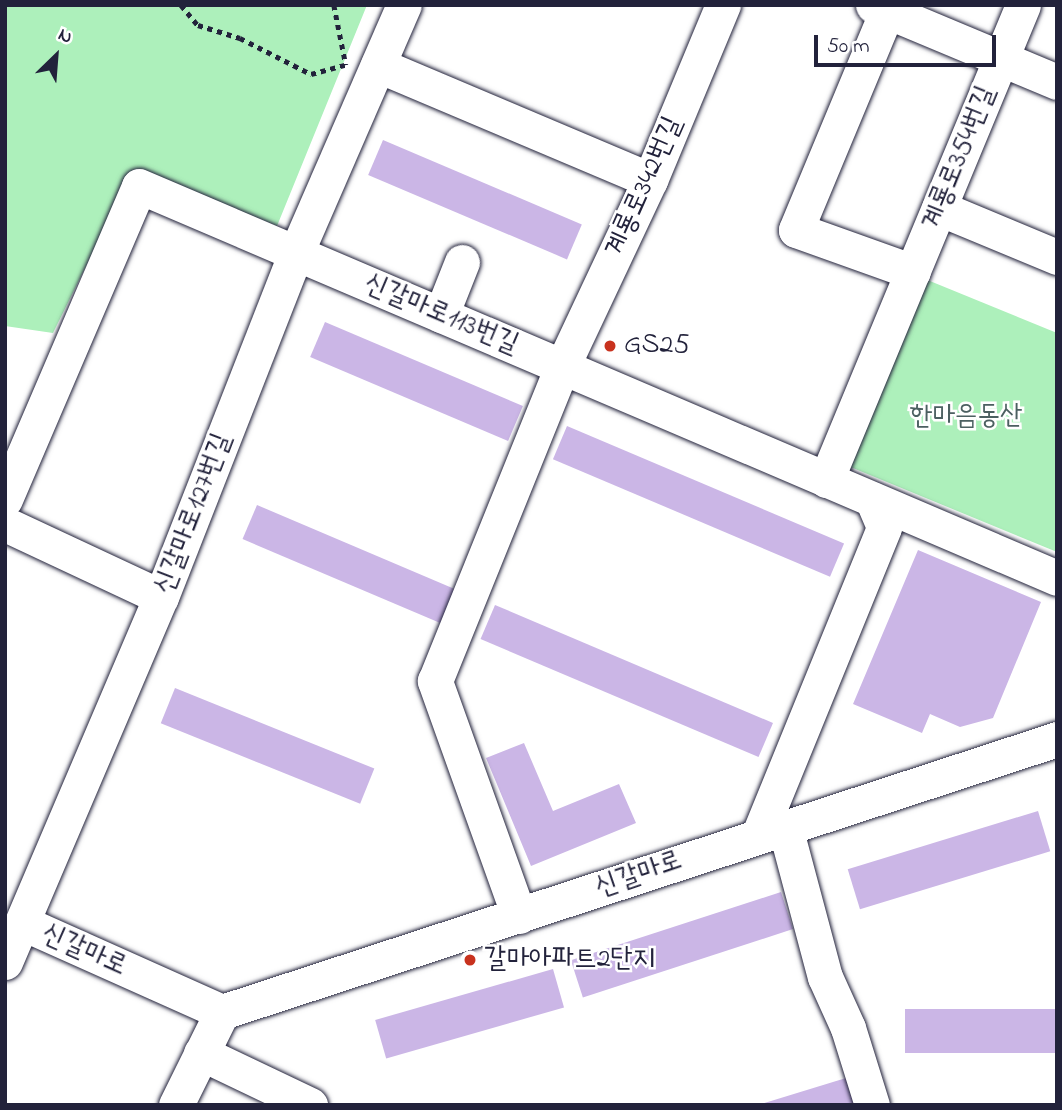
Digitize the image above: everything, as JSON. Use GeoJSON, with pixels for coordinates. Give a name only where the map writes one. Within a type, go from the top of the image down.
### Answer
{"type":"FeatureCollection","features":[{"type":"Feature","properties":{"kind":"street","name":"신갈마로127번길"},"geometry":{"type":"LineString","coordinates":[[5,961],[161,597],[296,253],[362,65],[404,5]]}},
{"type":"Feature","properties":{"kind":"street","name":"계룡로342번길"},"geometry":{"type":"LineString","coordinates":[[519,916],[435,681],[562,367],[650,180],[723,5]]}},
{"type":"Feature","properties":{"kind":"street","name":"계룡로354번길"},"geometry":{"type":"LineString","coordinates":[[826,480],[1023,5]]}},
{"type":"Feature","properties":{"kind":"street"},"geometry":{"type":"LineString","coordinates":[[913,272],[796,230],[880,8],[1057,82]]}},
{"type":"Feature","properties":{"kind":"street"},"geometry":{"type":"LineString","coordinates":[[362,65],[650,180]]}},
{"type":"Feature","properties":{"kind":"street","name":"신갈마로113번길"},"geometry":{"type":"LineString","coordinates":[[5,499],[139,186],[1057,578]]}},
{"type":"Feature","properties":{"kind":"street"},"geometry":{"type":"LineString","coordinates":[[939,208],[1057,257]]}},
{"type":"Feature","properties":{"kind":"street"},"geometry":{"type":"LineString","coordinates":[[441,315],[462,262]]}},
{"type":"Feature","properties":{"kind":"street"},"geometry":{"type":"LineString","coordinates":[[872,499],[884,527],[772,830],[825,976],[848,1028],[872,1105]]}},
{"type":"Feature","properties":{"kind":"street"},"geometry":{"type":"LineString","coordinates":[[5,524],[161,597]]}},
{"type":"Feature","properties":{"kind":"street","name":"신갈마로"},"geometry":{"type":"LineString","coordinates":[[23,923],[222,1012],[1057,739]]}},
{"type":"Feature","properties":{"kind":"street"},"geometry":{"type":"LineString","coordinates":[[176,1105],[222,1012]]}},
{"type":"Feature","properties":{"kind":"street"},"geometry":{"type":"LineString","coordinates":[[201,1053],[310,1105]]}},
{"type":"Feature","properties":{"kind":"path"},"geometry":{"type":"LineString","coordinates":[[181,5],[198,26],[240,38],[311,74],[362,65],[334,5]]}},
{"type":"Feature","properties":{"kind":"green space"},"geometry":{"type":"Polygon","coordinates":[[[5,5],[367,5],[277,226],[134,169],[53,333],[5,326],[5,5]]]}},
{"type":"Feature","properties":{"kind":"green space","name":"한마음동산"},"geometry":{"type":"Polygon","coordinates":[[[925,279],[1057,333],[1057,552],[848,466],[925,279]]]}},
{"type":"Feature","properties":{"kind":"building"},"geometry":{"type":"Polygon","coordinates":[[[383,140],[582,224],[567,259],[368,175],[383,140]]]}},
{"type":"Feature","properties":{"kind":"building"},"geometry":{"type":"Polygon","coordinates":[[[325,322],[523,406],[508,441],[310,357],[325,322]]]}},
{"type":"Feature","properties":{"kind":"building"},"geometry":{"type":"Polygon","coordinates":[[[567,426],[844,544],[830,577],[553,459],[567,426]]]}},
{"type":"Feature","properties":{"kind":"building"},"geometry":{"type":"Polygon","coordinates":[[[257,505],[456,589],[441,623],[243,539],[257,505]]]}},
{"type":"Feature","properties":{"kind":"building"},"geometry":{"type":"Polygon","coordinates":[[[918,550],[1041,602],[993,718],[960,727],[930,714],[922,733],[853,704],[918,550]]]}},
{"type":"Feature","properties":{"kind":"building"},"geometry":{"type":"Polygon","coordinates":[[[495,605],[773,723],[759,757],[481,639],[495,605]]]}},
{"type":"Feature","properties":{"kind":"building"},"geometry":{"type":"Polygon","coordinates":[[[175,688],[374,769],[360,804],[161,723],[175,688]]]}},
{"type":"Feature","properties":{"kind":"building"},"geometry":{"type":"Polygon","coordinates":[[[524,743],[553,811],[619,784],[636,823],[531,866],[486,758],[524,743]]]}},
{"type":"Feature","properties":{"kind":"building"},"geometry":{"type":"Polygon","coordinates":[[[1038,811],[1050,851],[860,909],[848,869],[1038,811]]]}},
{"type":"Feature","properties":{"kind":"building"},"geometry":{"type":"Polygon","coordinates":[[[781,892],[793,929],[583,997],[571,960],[781,892]]]}},
{"type":"Feature","properties":{"kind":"building"},"geometry":{"type":"Polygon","coordinates":[[[553,969],[564,1007],[386,1058],[375,1020],[553,969]]]}},
{"type":"Feature","properties":{"kind":"building"},"geometry":{"type":"Polygon","coordinates":[[[905,1009],[1057,1009],[1057,1053],[905,1053],[905,1009]]]}},
{"type":"Feature","properties":{"kind":"building"},"geometry":{"type":"Polygon","coordinates":[[[846,1078],[854,1105],[761,1105],[761,1104],[846,1078]]]}},
{"type":"Feature","properties":{"kind":"place","name":"GS25"},"geometry":{"type":"Point","coordinates":[610,346]}},
{"type":"Feature","properties":{"kind":"place","name":"갈마아파트2단지"},"geometry":{"type":"Point","coordinates":[470,960]}}]}
